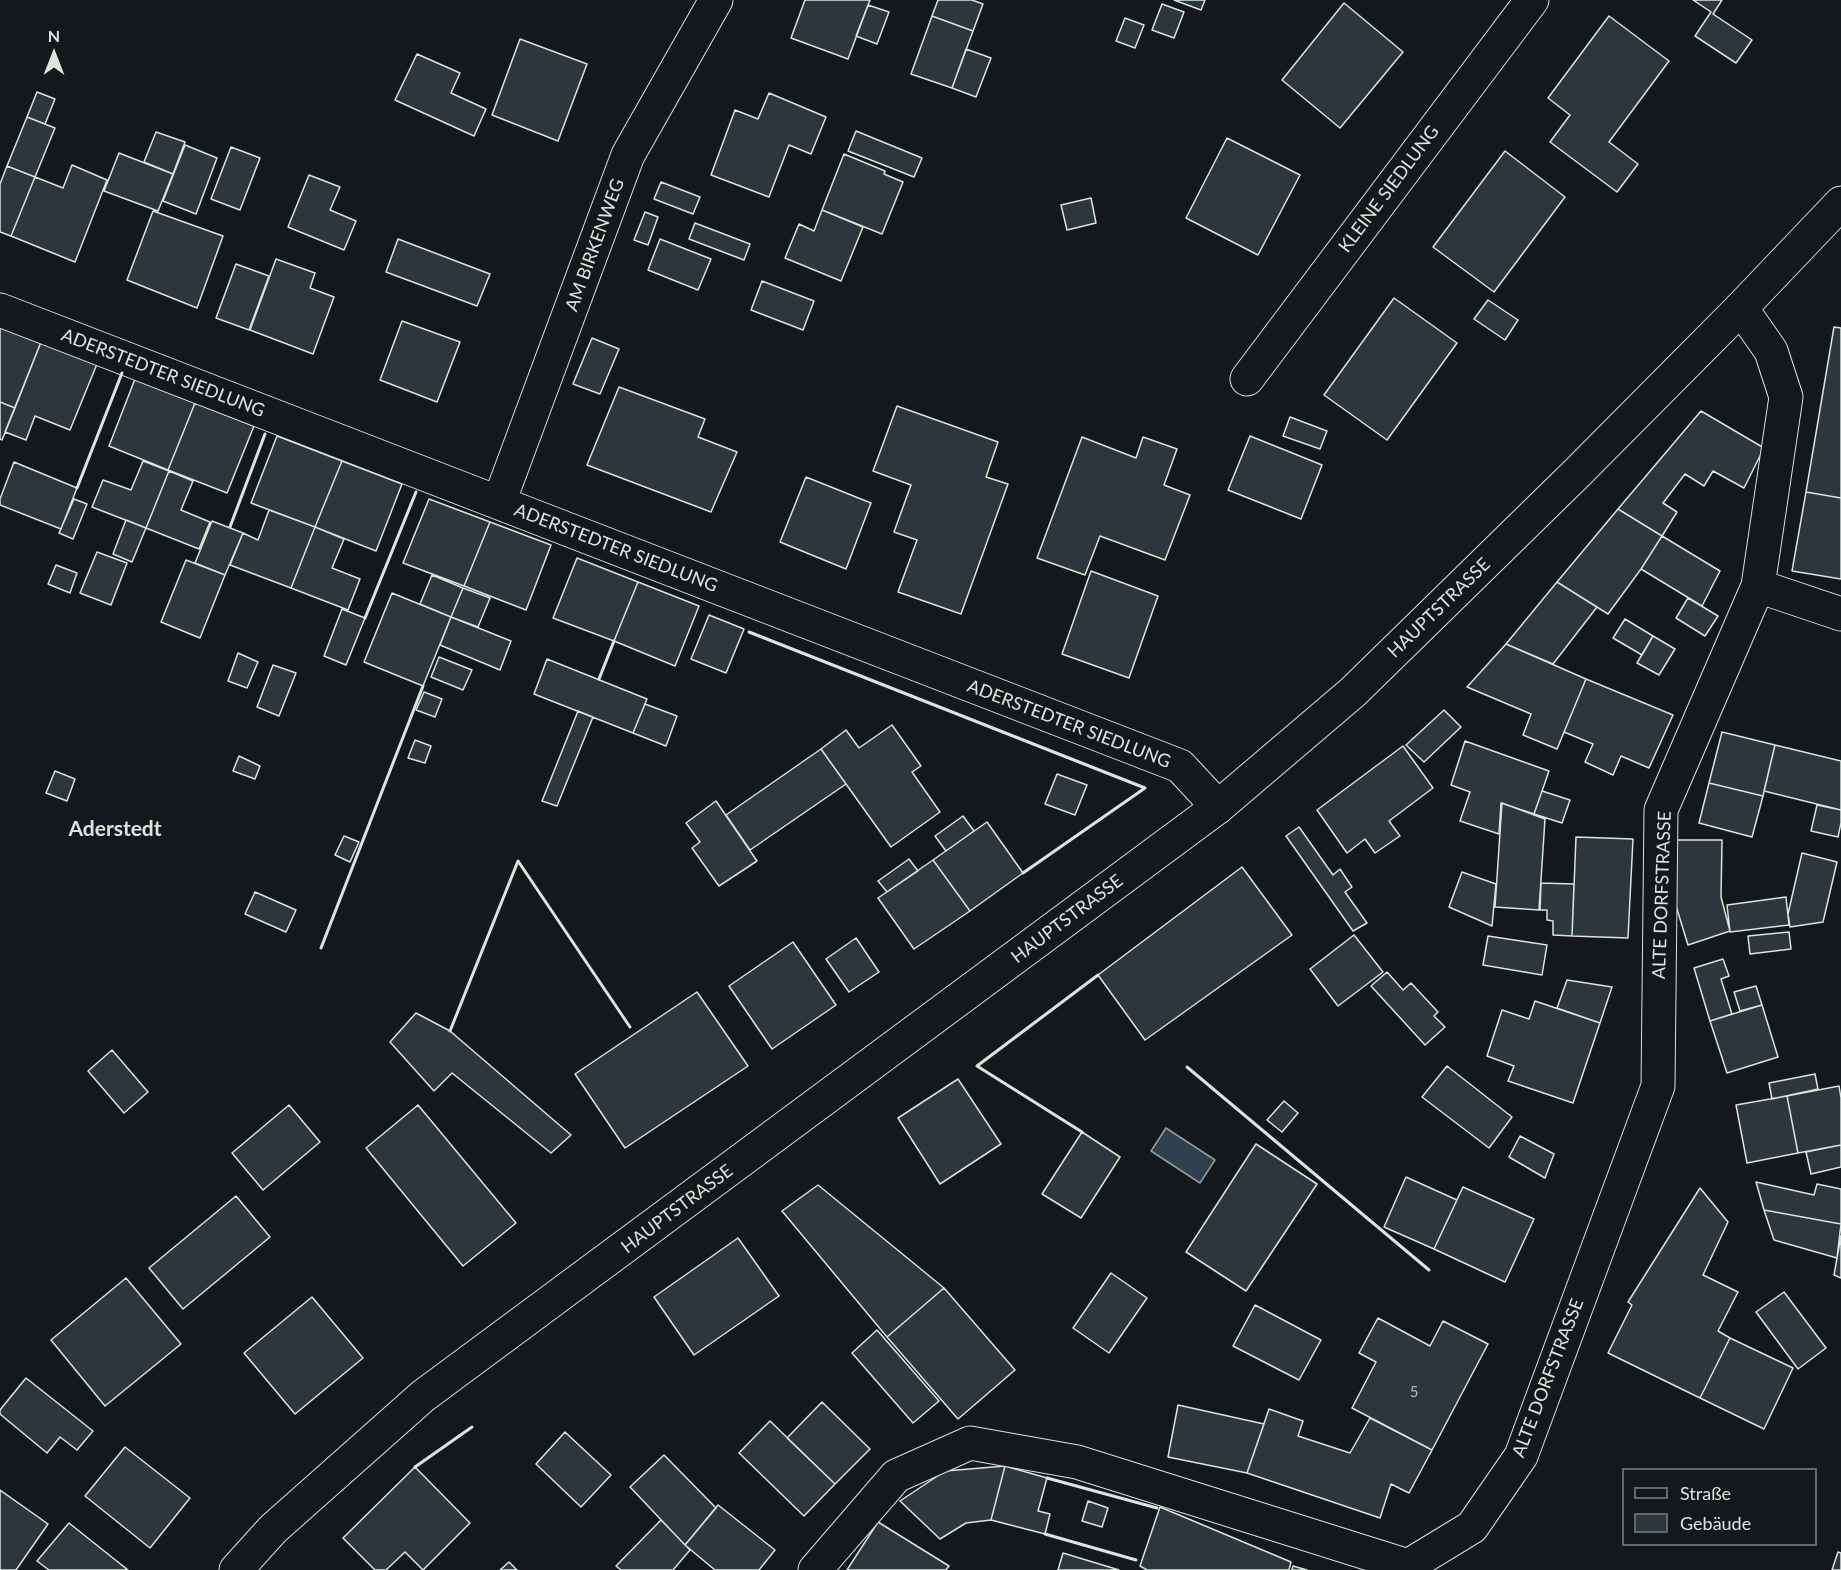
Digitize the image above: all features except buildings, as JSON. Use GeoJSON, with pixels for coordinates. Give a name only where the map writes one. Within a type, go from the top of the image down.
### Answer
{"type":"FeatureCollection","features":[{"type":"Feature","properties":{"kind":"street","name":"AM BIRKENWEG"},"geometry":{"type":"LineString","coordinates":[[499,502],[628,155],[716,0]]}},
{"type":"Feature","properties":{"kind":"street","name":"KLEINE SIEDLUNG"},"geometry":{"type":"LineString","coordinates":[[1247,379],[1532,0]]}},
{"type":"Feature","properties":{"kind":"street","name":"HAUPTSTRASSE"},"geometry":{"type":"LineString","coordinates":[[236,1570],[273,1529],[423,1396],[1218,807],[1353,692],[1577,473],[1741,308],[1841,203]]}},
{"type":"Feature","properties":{"kind":"street","name":"ALTE DORFSTRASSE"},"geometry":{"type":"LineString","coordinates":[[815,1570],[896,1476],[970,1443],[1077,1462],[1408,1566],[1472,1527],[1521,1456],[1658,1086],[1661,810],[1758,586],[1786,397],[1771,351],[1741,308]]}},
{"type":"Feature","properties":{"kind":"street","name":"ADERSTEDTER SIEDLUNG"},"geometry":{"type":"LineString","coordinates":[[0,310],[1180,766],[1218,807]]}},
{"type":"Feature","properties":{"kind":"street"},"geometry":{"type":"LineString","coordinates":[[1758,586],[1841,614]]}},
{"type":"Feature","properties":{"kind":"water"},"geometry":{"type":"Polygon","coordinates":[[[1166,1128],[1215,1160],[1200,1183],[1151,1151],[1166,1128]]]}},
{"type":"Feature","properties":{"kind":"wall"},"geometry":{"type":"LineString","coordinates":[[77,488],[122,373]]}},
{"type":"Feature","properties":{"kind":"wall"},"geometry":{"type":"LineString","coordinates":[[230,527],[265,434]]}},
{"type":"Feature","properties":{"kind":"wall"},"geometry":{"type":"LineString","coordinates":[[365,618],[416,492]]}},
{"type":"Feature","properties":{"kind":"wall"},"geometry":{"type":"LineString","coordinates":[[749,632],[1145,788],[1023,873]]}},
{"type":"Feature","properties":{"kind":"wall"},"geometry":{"type":"LineString","coordinates":[[599,679],[614,641]]}},
{"type":"Feature","properties":{"kind":"wall"},"geometry":{"type":"LineString","coordinates":[[321,948],[423,686]]}},
{"type":"Feature","properties":{"kind":"wall"},"geometry":{"type":"LineString","coordinates":[[450,1031],[518,861],[630,1027]]}},
{"type":"Feature","properties":{"kind":"wall"},"geometry":{"type":"LineString","coordinates":[[1082,1132],[977,1066],[1098,975]]}},
{"type":"Feature","properties":{"kind":"wall"},"geometry":{"type":"LineString","coordinates":[[1187,1067],[1429,1270]]}},
{"type":"Feature","properties":{"kind":"wall"},"geometry":{"type":"LineString","coordinates":[[415,1467],[472,1427]]}},
{"type":"Feature","properties":{"kind":"wall"},"geometry":{"type":"LineString","coordinates":[[1047,1478],[1157,1508]]}},
{"type":"Feature","properties":{"kind":"wall"},"geometry":{"type":"LineString","coordinates":[[1045,1534],[1136,1560]]}},
{"type":"Feature","properties":{"kind":"district","name":"Aderstedt"},"geometry":{"type":"Point","coordinates":[115,829]}}]}
